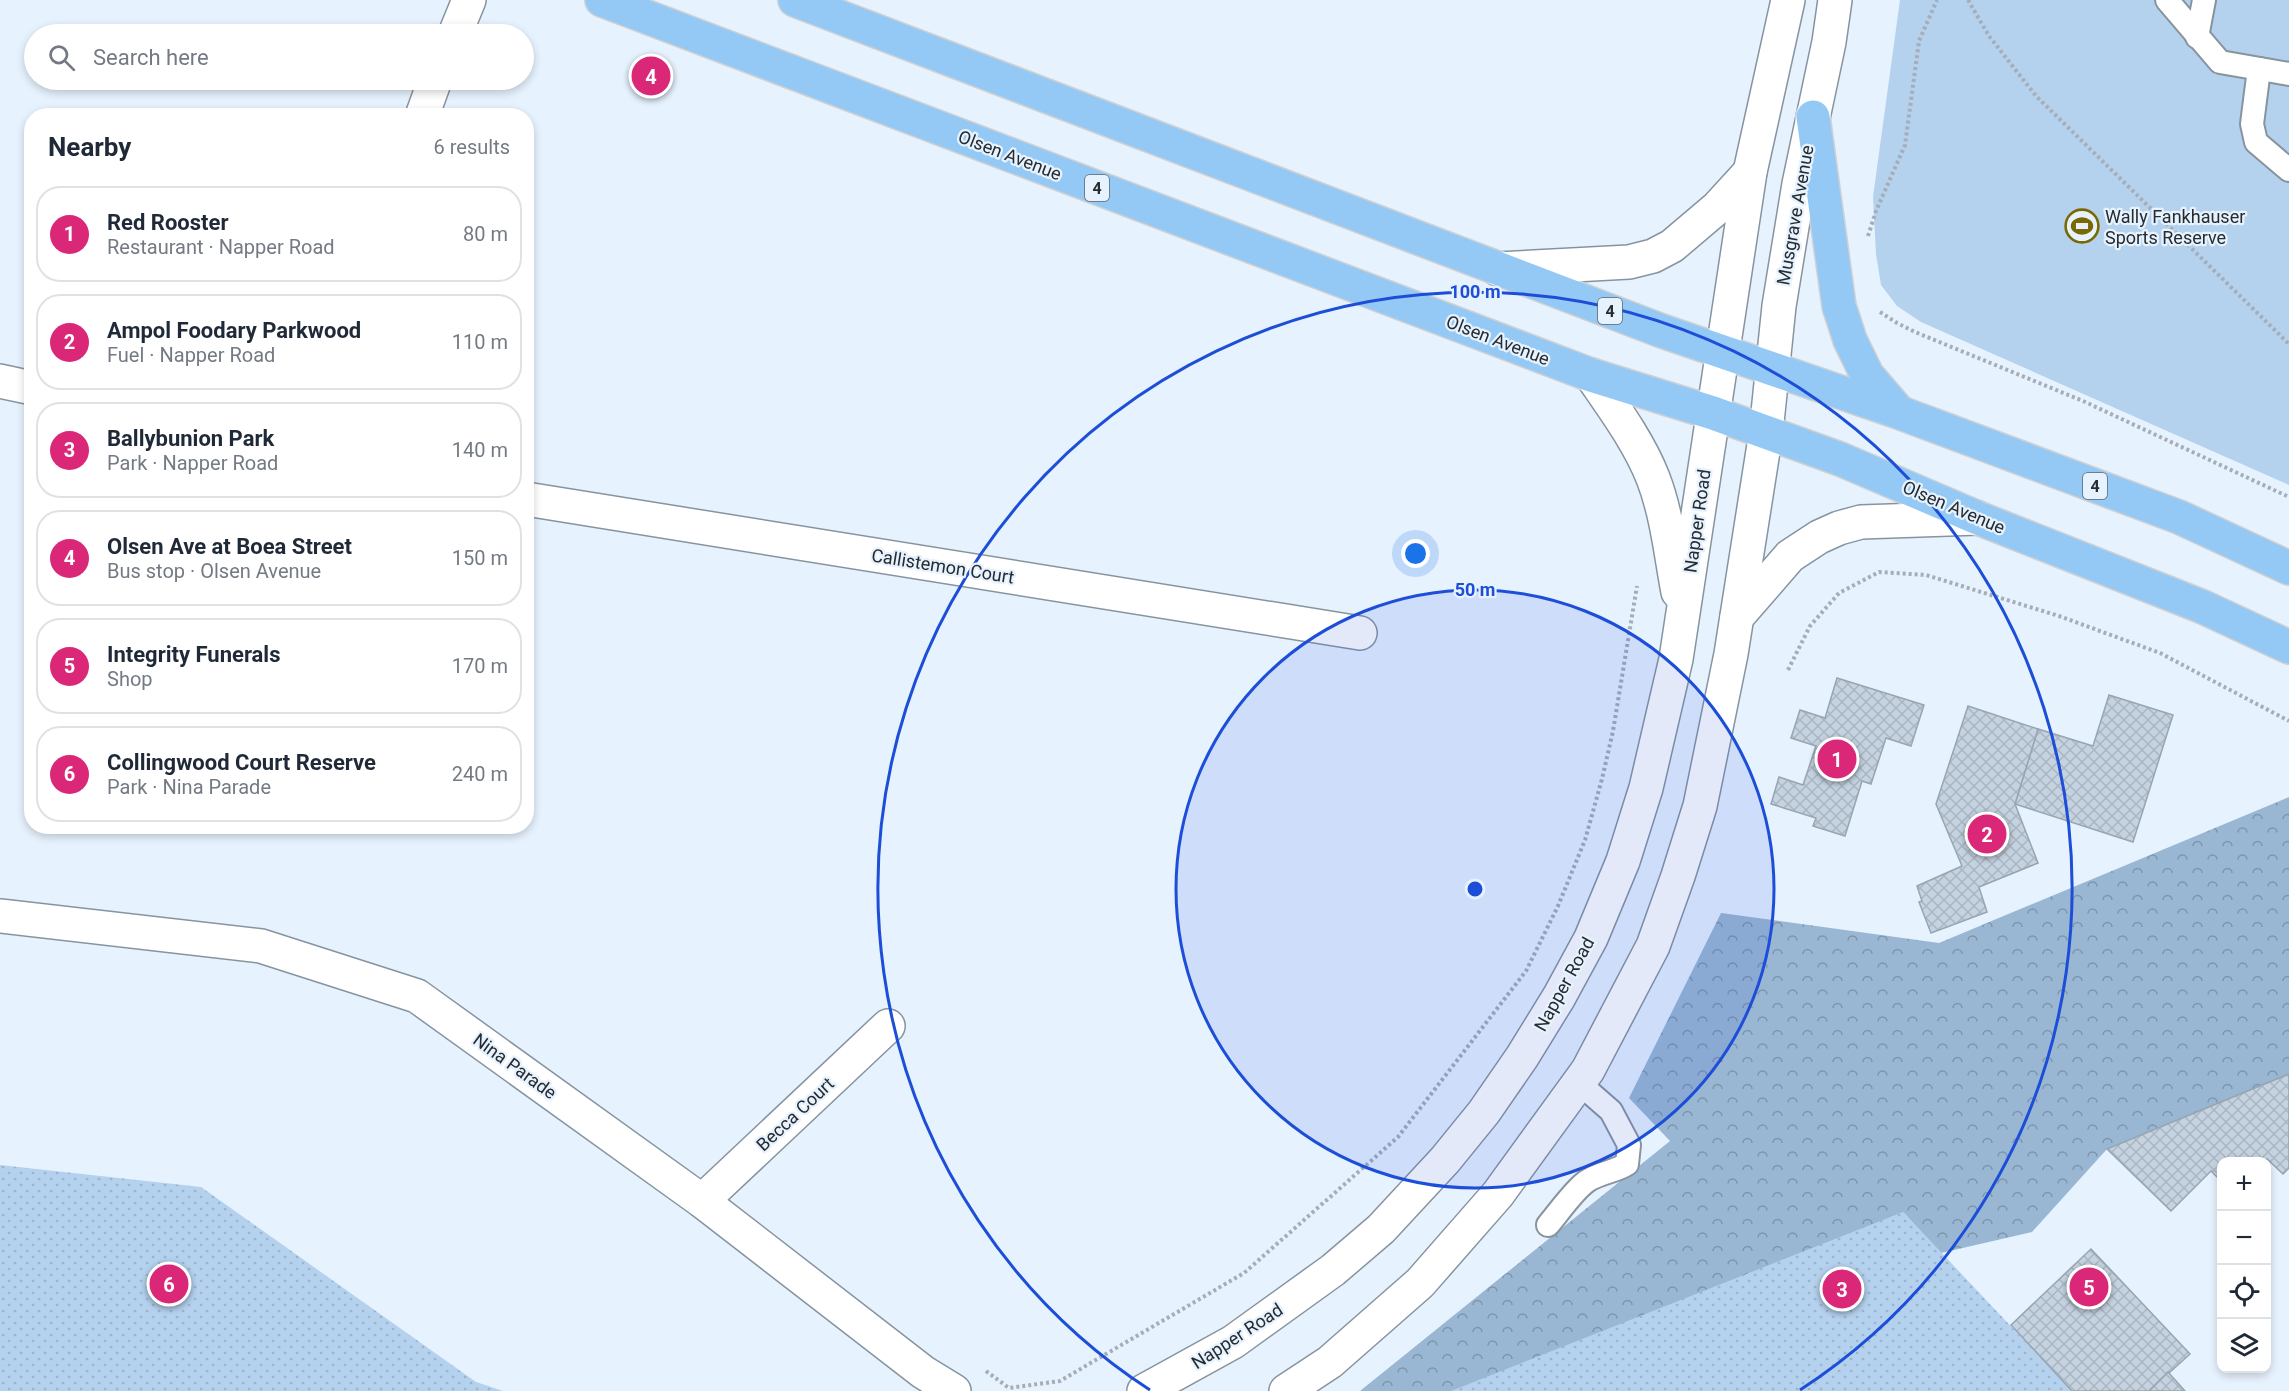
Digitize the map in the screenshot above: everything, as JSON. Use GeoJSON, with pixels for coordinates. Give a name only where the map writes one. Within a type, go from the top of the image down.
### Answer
{"type":"FeatureCollection","features":[{"type":"Feature","properties":{"kind":"main road"},"geometry":{"type":"LineString","coordinates":[[459,24],[470,0]]}},
{"type":"Feature","properties":{"kind":"main road","name":"Olsen Avenue"},"geometry":{"type":"LineString","coordinates":[[603,0],[1591,375],[1713,413],[1840,459],[1978,518],[2203,607],[2289,647]]}},
{"type":"Feature","properties":{"kind":"main road","name":"4"},"geometry":{"type":"LineString","coordinates":[[795,0],[1662,331],[1723,350],[1898,412],[2179,517],[2289,568]]}},
{"type":"Feature","properties":{"kind":"main road"},"geometry":{"type":"LineString","coordinates":[[1713,413],[1750,172],[1788,0]]}},
{"type":"Feature","properties":{"kind":"main road","name":"Musgrave Avenue"},"geometry":{"type":"LineString","coordinates":[[1766,432],[1779,306],[1799,184],[1829,42],[1835,0]]}},
{"type":"Feature","properties":{"kind":"main road"},"geometry":{"type":"LineString","coordinates":[[425,108],[431,90]]}},
{"type":"Feature","properties":{"kind":"main road"},"geometry":{"type":"LineString","coordinates":[[1813,117],[1839,306],[1850,340],[1867,375],[1898,412]]}},
{"type":"Feature","properties":{"kind":"main road"},"geometry":{"type":"LineString","coordinates":[[1498,269],[1629,262],[1653,256],[1672,246],[1703,220],[1750,172]]}},
{"type":"Feature","properties":{"kind":"main road"},"geometry":{"type":"LineString","coordinates":[[1591,375],[1612,405],[1653,478],[1663,513],[1684,620]]}},
{"type":"Feature","properties":{"kind":"main road"},"geometry":{"type":"LineString","coordinates":[[0,381],[24,386]]}},
{"type":"Feature","properties":{"kind":"main road","name":"Napper Road"},"geometry":{"type":"LineString","coordinates":[[1144,1391],[1233,1342],[1333,1270],[1381,1229],[1445,1160],[1484,1112],[1522,1058],[1559,997],[1591,938],[1623,861],[1646,788],[1684,620],[1713,413]]}},
{"type":"Feature","properties":{"kind":"main road"},"geometry":{"type":"LineString","coordinates":[[1286,1391],[1330,1362],[1420,1283],[1498,1194],[1588,1070],[1653,946],[1700,806],[1737,617],[1766,432]]}},
{"type":"Feature","properties":{"kind":"main road","name":"Callistemon Court"},"geometry":{"type":"LineString","coordinates":[[534,500],[1360,633]]}},
{"type":"Feature","properties":{"kind":"main road"},"geometry":{"type":"LineString","coordinates":[[1737,617],[1790,556],[1819,537],[1839,528],[1861,522],[1978,518]]}},
{"type":"Feature","properties":{"kind":"main road","name":"Nina Parade"},"geometry":{"type":"LineString","coordinates":[[0,916],[261,946],[417,996],[702,1201],[923,1372],[954,1391]]}},
{"type":"Feature","properties":{"kind":"main road","name":"Becca Court"},"geometry":{"type":"LineString","coordinates":[[702,1201],[888,1026]]}},
{"type":"Feature","properties":{"kind":"lane"},"geometry":{"type":"LineString","coordinates":[[2166,0],[2220,62],[2289,74]]}},
{"type":"Feature","properties":{"kind":"lane"},"geometry":{"type":"LineString","coordinates":[[2197,37],[2204,0]]}},
{"type":"Feature","properties":{"kind":"lane"},"geometry":{"type":"LineString","coordinates":[[2259,69],[2252,124],[2256,142],[2289,170]]}},
{"type":"Feature","properties":{"kind":"lane"},"geometry":{"type":"LineString","coordinates":[[1548,1225],[1586,1181],[1602,1173],[1616,1172],[1628,1164],[1629,1145],[1611,1111],[1579,1083]]}},
{"type":"Feature","properties":{"kind":"path"},"geometry":{"type":"LineString","coordinates":[[1867,239],[1876,211],[1905,145],[1919,41],[1937,0]]}},
{"type":"Feature","properties":{"kind":"path"},"geometry":{"type":"LineString","coordinates":[[1968,0],[1989,36],[2036,96],[2289,345]]}},
{"type":"Feature","properties":{"kind":"path"},"geometry":{"type":"LineString","coordinates":[[1876,306],[1906,328],[2084,401],[2289,497]]}},
{"type":"Feature","properties":{"kind":"path"},"geometry":{"type":"LineString","coordinates":[[1788,670],[1810,626],[1839,593],[1879,572],[1926,575],[2059,616],[2160,652],[2289,721]]}},
{"type":"Feature","properties":{"kind":"path"},"geometry":{"type":"LineString","coordinates":[[980,1367],[1009,1388],[1060,1381],[1244,1273],[1398,1137],[1526,971],[1558,906],[1585,840],[1602,779],[1613,731],[1637,584]]}},
{"type":"Feature","properties":{"kind":"green space"},"geometry":{"type":"Polygon","coordinates":[[[2289,797],[2289,1075],[2107,1149],[2032,1232],[1941,1253],[1903,1212],[1919,1391],[1360,1391],[1670,1141],[1629,1098],[1721,913],[1939,943],[2289,797]]]}},
{"type":"Feature","properties":{"kind":"shaded area","name":"Wally Fankhauser Sports Reserve"},"geometry":{"type":"Polygon","coordinates":[[[1900,0],[2289,0],[2289,485],[1921,322],[1897,306],[1881,285],[1876,254],[1873,197],[1900,0]]]}},
{"type":"Feature","properties":{"kind":"shaded area"},"geometry":{"type":"Polygon","coordinates":[[[0,1165],[201,1187],[476,1382],[503,1391],[0,1391],[0,1165]]]}},
{"type":"Feature","properties":{"kind":"shaded area"},"geometry":{"type":"Polygon","coordinates":[[[1903,1212],[2072,1391],[1451,1391],[1903,1212]]]}},
{"type":"Feature","properties":{"kind":"building"},"geometry":{"type":"Polygon","coordinates":[[[1837,678],[1924,705],[1911,746],[1886,738],[1871,784],[1862,781],[1845,836],[1813,826],[1816,818],[1771,804],[1779,777],[1803,785],[1816,746],[1791,738],[1800,710],[1825,718],[1837,678]]]}},
{"type":"Feature","properties":{"kind":"building"},"geometry":{"type":"Polygon","coordinates":[[[2109,695],[2173,715],[2133,842],[2015,804],[2038,729],[2093,746],[2109,695]]]}},
{"type":"Feature","properties":{"kind":"building"},"geometry":{"type":"Polygon","coordinates":[[[1968,706],[2038,729],[2015,804],[2038,863],[1979,887],[1987,912],[1931,933],[1919,902],[1922,901],[1917,886],[1962,866],[1936,804],[1968,706]]]}},
{"type":"Feature","properties":{"kind":"building"},"geometry":{"type":"Polygon","coordinates":[[[2289,1074],[2289,1168],[2283,1174],[2271,1163],[2271,1157],[2217,1157],[2217,1177],[2211,1171],[2171,1211],[2107,1149],[2289,1074]]]}},
{"type":"Feature","properties":{"kind":"building"},"geometry":{"type":"Polygon","coordinates":[[[2091,1249],[2190,1354],[2149,1391],[2072,1391],[2011,1325],[2091,1249]]]}},
{"type":"Feature","properties":{"kind":"building"},"geometry":{"type":"Polygon","coordinates":[[[2168,1372],[2185,1391],[2149,1391],[2168,1372]]]}},
{"type":"Feature","properties":{"kind":"place","name":"Olsen Ave at Boea Street"},"geometry":{"type":"Point","coordinates":[651,76]}},
{"type":"Feature","properties":{"kind":"place","name":"Wally Fankhauser Sports Reserve"},"geometry":{"type":"Point","coordinates":[2082,226]}},
{"type":"Feature","properties":{"kind":"place","name":"Red Rooster"},"geometry":{"type":"Point","coordinates":[1837,759]}},
{"type":"Feature","properties":{"kind":"place","name":"Ampol Foodary Parkwood"},"geometry":{"type":"Point","coordinates":[1987,834]}},
{"type":"Feature","properties":{"kind":"place","name":"Collingwood Court Reserve"},"geometry":{"type":"Point","coordinates":[169,1284]}},
{"type":"Feature","properties":{"kind":"place","name":"Integrity Funerals"},"geometry":{"type":"Point","coordinates":[2089,1287]}},
{"type":"Feature","properties":{"kind":"place","name":"Ballybunion Park"},"geometry":{"type":"Point","coordinates":[1842,1289]}}]}
